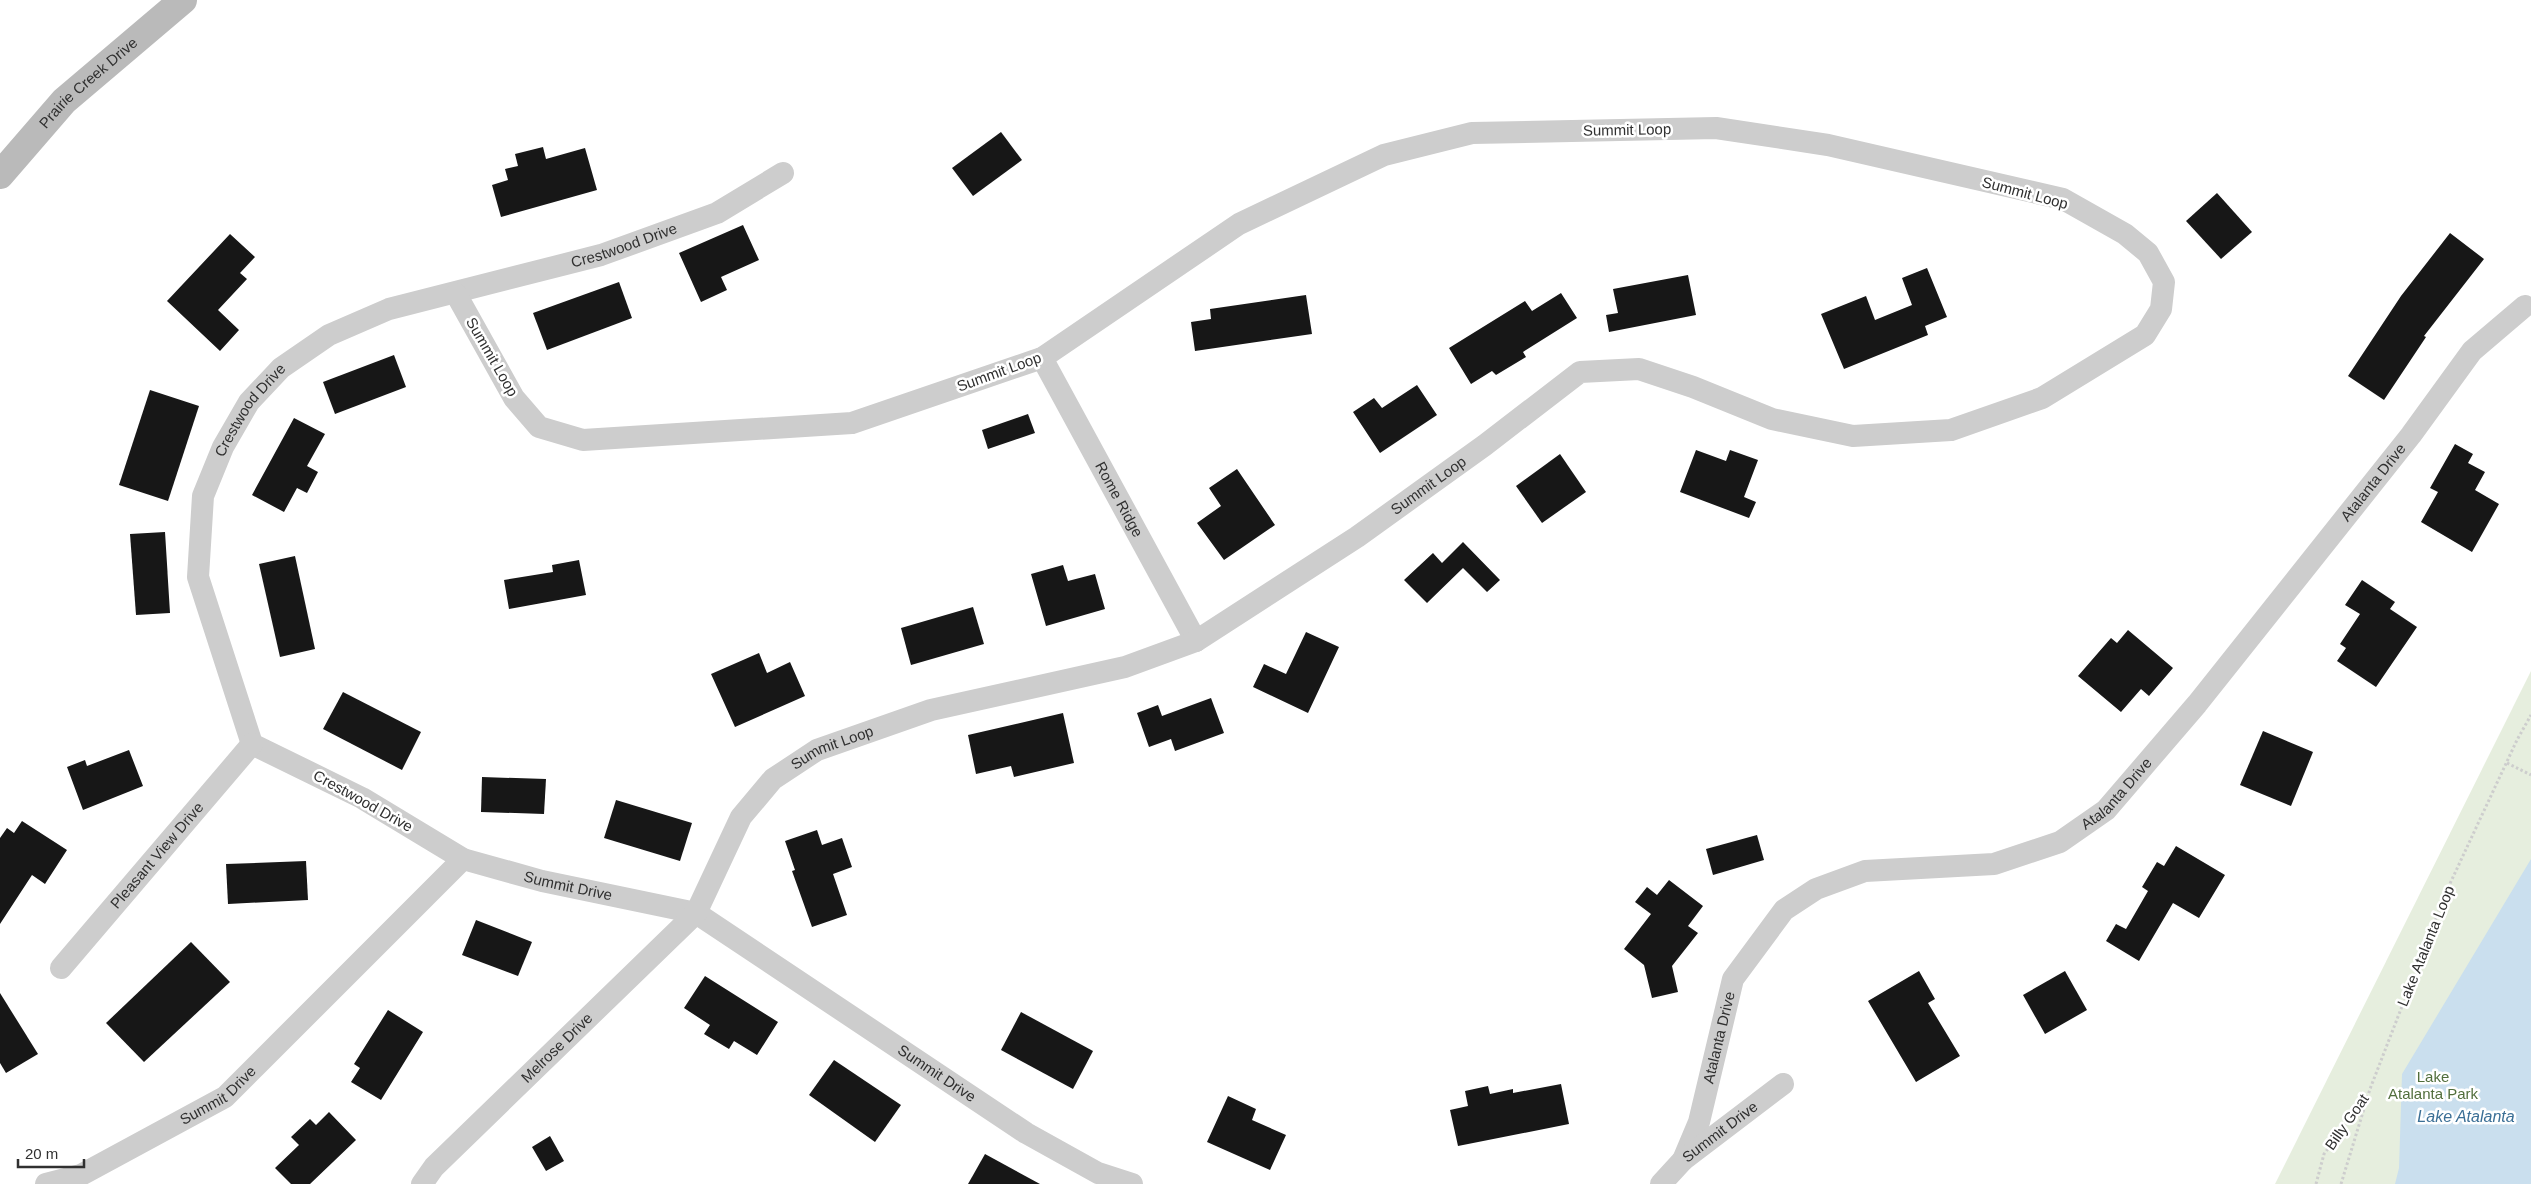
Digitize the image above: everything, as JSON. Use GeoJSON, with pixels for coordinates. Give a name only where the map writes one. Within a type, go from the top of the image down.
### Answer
{"type":"FeatureCollection","features":[{"type":"Feature","properties":{"kind":"main road","name":"Prairie Creek Drive"},"geometry":{"type":"LineString","coordinates":[[0,175],[64,100],[183,0]]}},
{"type":"Feature","properties":{"kind":"street","name":"Summit Loop"},"geometry":{"type":"LineString","coordinates":[[456,294],[514,398],[539,427],[583,440],[852,423],[1042,358],[1239,224],[1384,156],[1472,133],[1716,128],[1828,146],[2063,200],[2125,234],[2148,253],[2164,282],[2161,309],[2145,336],[2042,398],[1951,430],[1853,436],[1772,419],[1693,387],[1639,369],[1580,372],[1485,445],[1357,537],[1196,641],[1125,668],[930,710],[818,750],[773,779],[741,817],[696,913]]}},
{"type":"Feature","properties":{"kind":"street","name":"Crestwood Drive"},"geometry":{"type":"LineString","coordinates":[[463,859],[362,798],[252,744],[198,577],[203,496],[223,447],[249,402],[281,368],[329,335],[389,309],[456,294],[601,255],[717,213],[784,173]]}},
{"type":"Feature","properties":{"kind":"street","name":"Atalanta Drive"},"geometry":{"type":"LineString","coordinates":[[1683,1160],[1699,1122],[1733,979],[1784,910],[1816,889],[1865,871],[1994,864],[2060,842],[2106,810],[2197,704],[2411,435],[2472,350],[2525,306]]}},
{"type":"Feature","properties":{"kind":"street","name":"Rome Ridge"},"geometry":{"type":"LineString","coordinates":[[1042,358],[1196,641]]}},
{"type":"Feature","properties":{"kind":"street","name":"Pleasant View Drive"},"geometry":{"type":"LineString","coordinates":[[61,968],[252,744]]}},
{"type":"Feature","properties":{"kind":"street","name":"Summit Drive"},"geometry":{"type":"LineString","coordinates":[[46,1184],[81,1175],[225,1097],[463,859],[542,882],[696,913],[1026,1133],[1098,1173],[1132,1184]]}},
{"type":"Feature","properties":{"kind":"street","name":"Melrose Drive"},"geometry":{"type":"LineString","coordinates":[[422,1184],[434,1167],[696,913]]}},
{"type":"Feature","properties":{"kind":"street","name":"Summit Drive"},"geometry":{"type":"LineString","coordinates":[[1662,1184],[1683,1160],[1783,1084]]}},
{"type":"Feature","properties":{"kind":"path","name":"Lake Atalanta Loop"},"geometry":{"type":"LineString","coordinates":[[2341,1184],[2370,1089],[2447,890],[2506,763],[2531,715]]}},
{"type":"Feature","properties":{"kind":"path"},"geometry":{"type":"LineString","coordinates":[[2506,763],[2531,775]]}},
{"type":"Feature","properties":{"kind":"path","name":"Billy Goat"},"geometry":{"type":"LineString","coordinates":[[2316,1184],[2324,1154],[2370,1089]]}},
{"type":"Feature","properties":{"kind":"green space","name":"Lake Atalanta Park"},"geometry":{"type":"Polygon","coordinates":[[[2531,671],[2531,1184],[2275,1184],[2531,671]]]}},
{"type":"Feature","properties":{"kind":"water","name":"Lake Atalanta"},"geometry":{"type":"Polygon","coordinates":[[[2531,859],[2531,1184],[2395,1184],[2399,1168],[2402,1074],[2531,859]]]}},
{"type":"Feature","properties":{"kind":"building"},"geometry":{"type":"Polygon","coordinates":[[[1001,132],[1022,160],[973,196],[952,168],[1001,132]]]}},
{"type":"Feature","properties":{"kind":"building"},"geometry":{"type":"Polygon","coordinates":[[[543,147],[546,159],[585,148],[597,190],[501,217],[492,185],[508,180],[505,169],[518,166],[515,154],[543,147]]]}},
{"type":"Feature","properties":{"kind":"building"},"geometry":{"type":"Polygon","coordinates":[[[2217,193],[2252,232],[2221,259],[2186,221],[2217,193]]]}},
{"type":"Feature","properties":{"kind":"building"},"geometry":{"type":"Polygon","coordinates":[[[743,225],[759,260],[721,277],[727,290],[701,302],[679,253],[743,225]]]}},
{"type":"Feature","properties":{"kind":"building"},"geometry":{"type":"Polygon","coordinates":[[[2450,233],[2484,259],[2424,336],[2426,337],[2384,400],[2348,376],[2401,296],[2450,233]]]}},
{"type":"Feature","properties":{"kind":"building"},"geometry":{"type":"Polygon","coordinates":[[[230,234],[255,257],[240,273],[247,279],[218,310],[239,330],[220,351],[167,301],[230,234]]]}},
{"type":"Feature","properties":{"kind":"building"},"geometry":{"type":"Polygon","coordinates":[[[1927,268],[1947,317],[1925,326],[1928,335],[1844,369],[1821,314],[1866,296],[1875,320],[1912,305],[1902,278],[1927,268]]]}},
{"type":"Feature","properties":{"kind":"building"},"geometry":{"type":"Polygon","coordinates":[[[1688,275],[1696,315],[1609,332],[1606,315],[1618,313],[1613,289],[1688,275]]]}},
{"type":"Feature","properties":{"kind":"building"},"geometry":{"type":"Polygon","coordinates":[[[619,282],[632,318],[547,350],[533,313],[619,282]]]}},
{"type":"Feature","properties":{"kind":"building"},"geometry":{"type":"Polygon","coordinates":[[[1561,293],[1577,318],[1523,352],[1526,357],[1496,375],[1492,371],[1471,384],[1449,348],[1525,301],[1532,311],[1561,293]]]}},
{"type":"Feature","properties":{"kind":"building"},"geometry":{"type":"Polygon","coordinates":[[[1306,295],[1312,334],[1195,351],[1191,322],[1211,319],[1210,309],[1306,295]]]}},
{"type":"Feature","properties":{"kind":"building"},"geometry":{"type":"Polygon","coordinates":[[[394,355],[406,387],[335,414],[323,382],[394,355]]]}},
{"type":"Feature","properties":{"kind":"building"},"geometry":{"type":"Polygon","coordinates":[[[1417,385],[1437,415],[1380,453],[1353,412],[1374,398],[1382,408],[1417,385]]]}},
{"type":"Feature","properties":{"kind":"building"},"geometry":{"type":"Polygon","coordinates":[[[150,390],[199,406],[168,501],[119,485],[150,390]]]}},
{"type":"Feature","properties":{"kind":"building"},"geometry":{"type":"Polygon","coordinates":[[[1028,414],[1035,433],[988,449],[982,430],[1028,414]]]}},
{"type":"Feature","properties":{"kind":"building"},"geometry":{"type":"Polygon","coordinates":[[[294,418],[325,434],[307,466],[318,472],[307,493],[297,488],[284,512],[252,495],[294,418]]]}},
{"type":"Feature","properties":{"kind":"building"},"geometry":{"type":"Polygon","coordinates":[[[2455,444],[2473,454],[2468,463],[2485,472],[2475,490],[2499,504],[2472,552],[2421,522],[2438,492],[2430,488],[2455,444]]]}},
{"type":"Feature","properties":{"kind":"building"},"geometry":{"type":"Polygon","coordinates":[[[1696,450],[1726,461],[1730,450],[1758,460],[1744,497],[1756,502],[1749,518],[1680,492],[1696,450]]]}},
{"type":"Feature","properties":{"kind":"building"},"geometry":{"type":"Polygon","coordinates":[[[1560,454],[1586,492],[1542,523],[1516,486],[1560,454]]]}},
{"type":"Feature","properties":{"kind":"building"},"geometry":{"type":"Polygon","coordinates":[[[1237,469],[1275,525],[1224,560],[1197,523],[1221,506],[1209,488],[1237,469]]]}},
{"type":"Feature","properties":{"kind":"building"},"geometry":{"type":"Polygon","coordinates":[[[165,532],[170,613],[136,615],[130,534],[165,532]]]}},
{"type":"Feature","properties":{"kind":"building"},"geometry":{"type":"Polygon","coordinates":[[[1463,542],[1500,580],[1487,592],[1463,568],[1427,603],[1404,580],[1433,553],[1442,563],[1463,542]]]}},
{"type":"Feature","properties":{"kind":"building"},"geometry":{"type":"Polygon","coordinates":[[[295,556],[315,649],[280,657],[259,564],[295,556]]]}},
{"type":"Feature","properties":{"kind":"building"},"geometry":{"type":"Polygon","coordinates":[[[579,560],[586,595],[509,609],[504,580],[553,572],[552,565],[579,560]]]}},
{"type":"Feature","properties":{"kind":"building"},"geometry":{"type":"Polygon","coordinates":[[[1063,565],[1068,581],[1095,574],[1105,609],[1046,626],[1031,574],[1063,565]]]}},
{"type":"Feature","properties":{"kind":"building"},"geometry":{"type":"Polygon","coordinates":[[[2362,580],[2395,602],[2390,609],[2417,627],[2376,687],[2337,661],[2346,648],[2340,644],[2360,614],[2345,605],[2362,580]]]}},
{"type":"Feature","properties":{"kind":"building"},"geometry":{"type":"Polygon","coordinates":[[[973,607],[984,644],[911,665],[901,628],[973,607]]]}},
{"type":"Feature","properties":{"kind":"building"},"geometry":{"type":"Polygon","coordinates":[[[2128,630],[2173,668],[2149,696],[2141,689],[2121,712],[2078,676],[2111,638],[2117,643],[2128,630]]]}},
{"type":"Feature","properties":{"kind":"building"},"geometry":{"type":"Polygon","coordinates":[[[1306,632],[1339,647],[1308,713],[1253,687],[1264,664],[1286,674],[1306,632]]]}},
{"type":"Feature","properties":{"kind":"building"},"geometry":{"type":"Polygon","coordinates":[[[759,653],[767,673],[790,662],[805,696],[735,727],[711,674],[759,653]]]}},
{"type":"Feature","properties":{"kind":"building"},"geometry":{"type":"Polygon","coordinates":[[[343,692],[421,732],[402,770],[323,729],[343,692]]]}},
{"type":"Feature","properties":{"kind":"building"},"geometry":{"type":"Polygon","coordinates":[[[1211,698],[1224,733],[1175,751],[1171,739],[1149,747],[1137,713],[1158,705],[1162,716],[1211,698]]]}},
{"type":"Feature","properties":{"kind":"building"},"geometry":{"type":"Polygon","coordinates":[[[1063,713],[1074,763],[1014,777],[1011,766],[976,774],[968,735],[1063,713]]]}},
{"type":"Feature","properties":{"kind":"building"},"geometry":{"type":"Polygon","coordinates":[[[2263,731],[2313,752],[2291,806],[2240,785],[2263,731]]]}},
{"type":"Feature","properties":{"kind":"building"},"geometry":{"type":"Polygon","coordinates":[[[129,750],[143,786],[83,810],[67,767],[85,760],[87,766],[129,750]]]}},
{"type":"Feature","properties":{"kind":"building"},"geometry":{"type":"Polygon","coordinates":[[[482,777],[546,779],[544,814],[481,812],[482,777]]]}},
{"type":"Feature","properties":{"kind":"building"},"geometry":{"type":"Polygon","coordinates":[[[616,800],[692,823],[680,861],[604,838],[616,800]]]}},
{"type":"Feature","properties":{"kind":"building"},"geometry":{"type":"Polygon","coordinates":[[[22,821],[67,850],[45,884],[32,875],[0,924],[0,838],[7,828],[14,833],[22,821]]]}},
{"type":"Feature","properties":{"kind":"building"},"geometry":{"type":"Polygon","coordinates":[[[817,830],[822,845],[842,838],[852,867],[833,874],[847,915],[812,927],[792,871],[795,870],[785,841],[817,830]]]}},
{"type":"Feature","properties":{"kind":"building"},"geometry":{"type":"Polygon","coordinates":[[[1757,835],[1764,860],[1713,875],[1706,849],[1757,835]]]}},
{"type":"Feature","properties":{"kind":"building"},"geometry":{"type":"Polygon","coordinates":[[[2176,846],[2225,875],[2199,918],[2173,903],[2139,961],[2106,941],[2116,924],[2126,929],[2148,891],[2142,887],[2157,862],[2164,866],[2176,846]]]}},
{"type":"Feature","properties":{"kind":"building"},"geometry":{"type":"Polygon","coordinates":[[[306,861],[308,900],[228,904],[226,864],[306,861]]]}},
{"type":"Feature","properties":{"kind":"building"},"geometry":{"type":"Polygon","coordinates":[[[1669,880],[1703,906],[1688,926],[1698,933],[1672,966],[1678,992],[1652,998],[1644,965],[1624,949],[1651,914],[1635,902],[1647,887],[1657,895],[1669,880]]]}},
{"type":"Feature","properties":{"kind":"building"},"geometry":{"type":"Polygon","coordinates":[[[476,920],[532,942],[518,976],[462,955],[476,920]]]}},
{"type":"Feature","properties":{"kind":"building"},"geometry":{"type":"Polygon","coordinates":[[[191,942],[230,982],[144,1062],[106,1023],[191,942]]]}},
{"type":"Feature","properties":{"kind":"building"},"geometry":{"type":"Polygon","coordinates":[[[1919,971],[1935,999],[1928,1003],[1960,1056],[1916,1082],[1868,1001],[1919,971]]]}},
{"type":"Feature","properties":{"kind":"building"},"geometry":{"type":"Polygon","coordinates":[[[2065,971],[2087,1010],[2045,1034],[2023,995],[2065,971]]]}},
{"type":"Feature","properties":{"kind":"building"},"geometry":{"type":"Polygon","coordinates":[[[705,976],[778,1022],[757,1055],[734,1041],[729,1049],[704,1034],[710,1025],[684,1008],[705,976]]]}},
{"type":"Feature","properties":{"kind":"building"},"geometry":{"type":"Polygon","coordinates":[[[0,993],[38,1054],[6,1073],[0,1063],[0,993]]]}},
{"type":"Feature","properties":{"kind":"building"},"geometry":{"type":"Polygon","coordinates":[[[388,1010],[423,1032],[381,1100],[351,1082],[360,1068],[354,1064],[388,1010]]]}},
{"type":"Feature","properties":{"kind":"building"},"geometry":{"type":"Polygon","coordinates":[[[1021,1012],[1093,1051],[1073,1089],[1001,1050],[1021,1012]]]}},
{"type":"Feature","properties":{"kind":"building"},"geometry":{"type":"Polygon","coordinates":[[[834,1060],[901,1105],[875,1142],[809,1095],[834,1060]]]}},
{"type":"Feature","properties":{"kind":"building"},"geometry":{"type":"Polygon","coordinates":[[[1561,1084],[1569,1124],[1458,1146],[1450,1110],[1468,1106],[1465,1091],[1488,1086],[1490,1094],[1513,1089],[1513,1093],[1561,1084]]]}},
{"type":"Feature","properties":{"kind":"building"},"geometry":{"type":"Polygon","coordinates":[[[1228,1096],[1256,1109],[1252,1120],[1286,1135],[1270,1170],[1207,1142],[1228,1096]]]}},
{"type":"Feature","properties":{"kind":"building"},"geometry":{"type":"Polygon","coordinates":[[[329,1112],[356,1140],[310,1184],[291,1184],[275,1168],[299,1145],[291,1137],[310,1119],[316,1125],[329,1112]]]}},
{"type":"Feature","properties":{"kind":"building"},"geometry":{"type":"Polygon","coordinates":[[[550,1136],[564,1161],[546,1171],[532,1147],[550,1136]]]}},
{"type":"Feature","properties":{"kind":"building"},"geometry":{"type":"Polygon","coordinates":[[[985,1154],[1040,1184],[968,1184],[985,1154]]]}}]}
